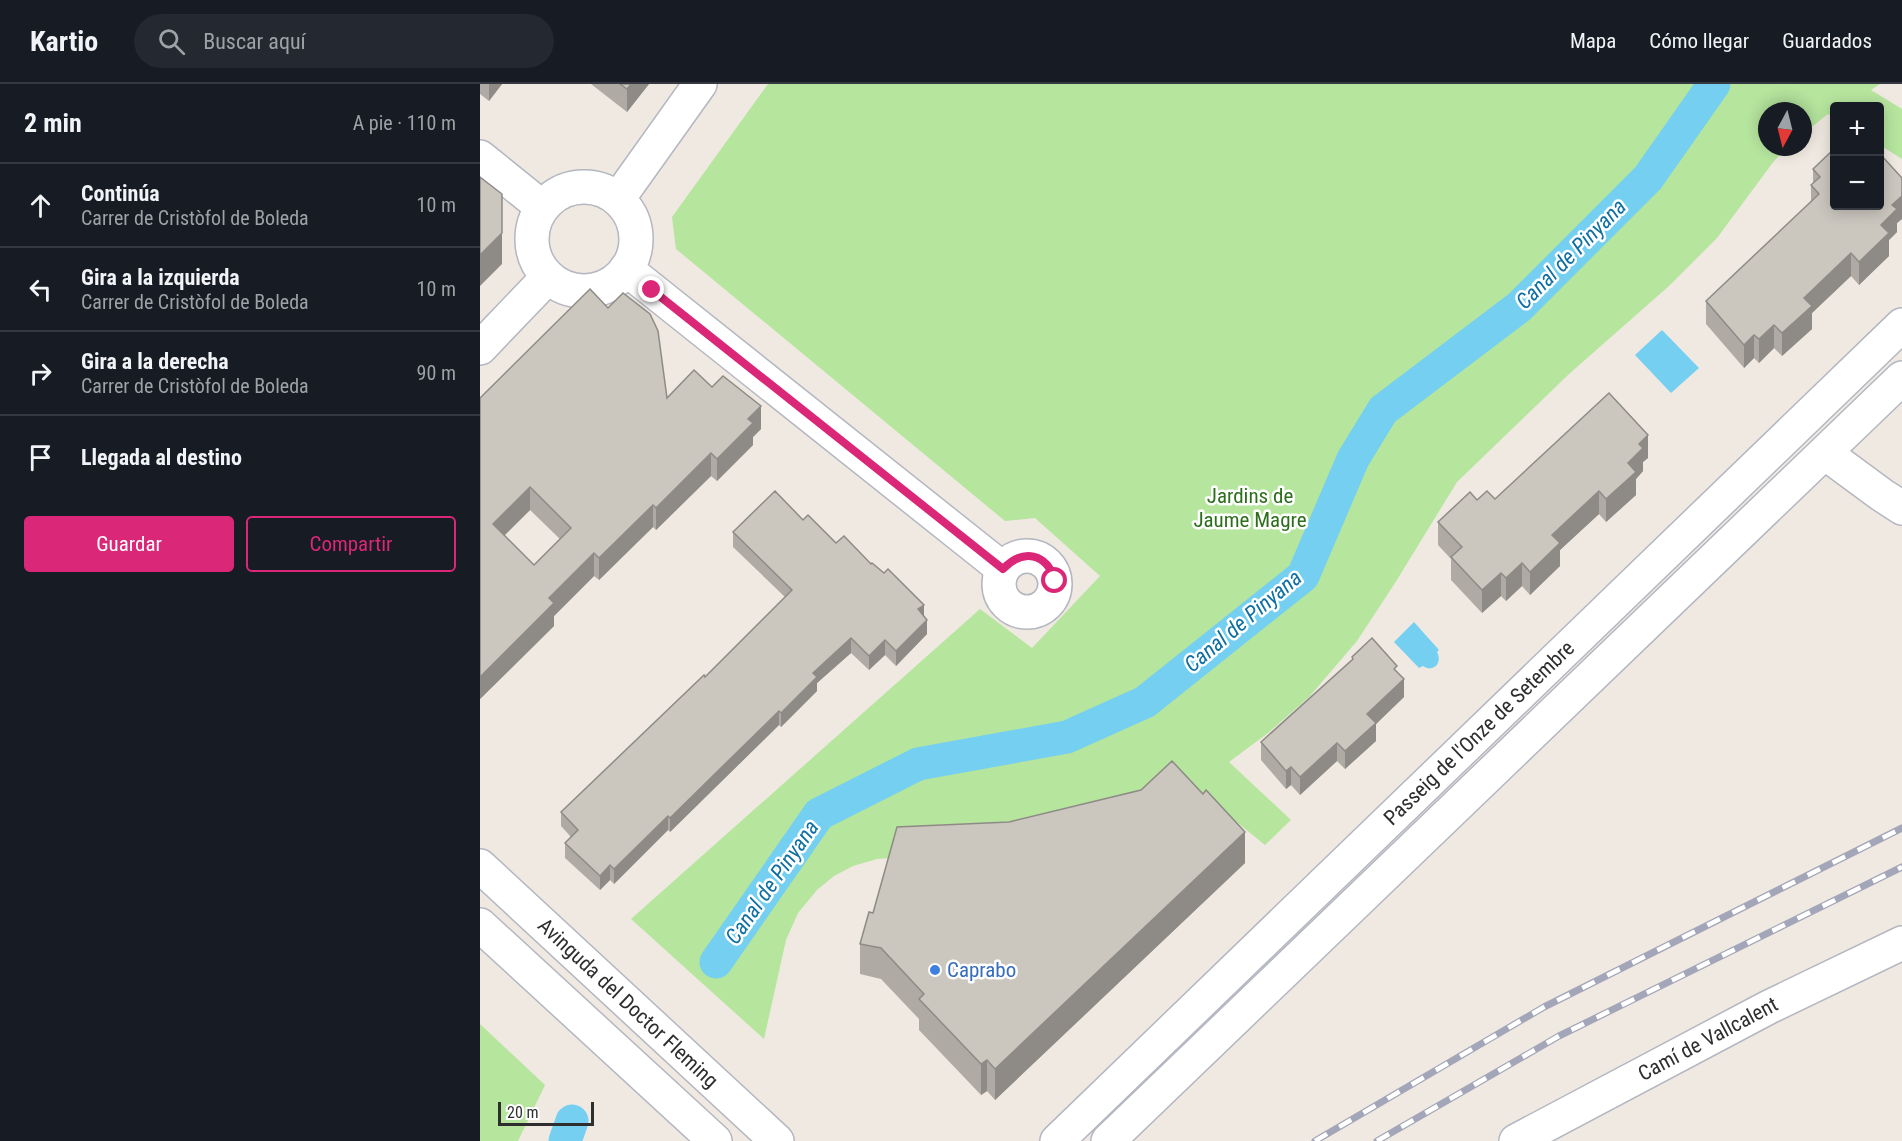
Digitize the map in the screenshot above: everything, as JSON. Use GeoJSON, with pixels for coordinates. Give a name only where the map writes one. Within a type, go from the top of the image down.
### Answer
{"type":"FeatureCollection","features":[{"type":"Feature","properties":{"kind":"street"},"geometry":{"type":"LineString","coordinates":[[618,199],[700,84]]}},
{"type":"Feature","properties":{"kind":"street"},"geometry":{"type":"LineString","coordinates":[[480,156],[542,207]]}},
{"type":"Feature","properties":{"kind":"street"},"geometry":{"type":"LineString","coordinates":[[578,186],[599,189],[618,199],[628,210],[635,232],[634,255],[618,278],[607,286],[582,291],[558,284],[548,277],[538,265],[532,251],[531,235],[534,221],[542,207],[559,193],[578,186]]}},
{"type":"Feature","properties":{"kind":"street"},"geometry":{"type":"LineString","coordinates":[[626,269],[1003,569]]}},
{"type":"Feature","properties":{"kind":"street"},"geometry":{"type":"LineString","coordinates":[[480,348],[548,277]]}},
{"type":"Feature","properties":{"kind":"street","name":"Passeig de l'Onze de Setembre"},"geometry":{"type":"LineString","coordinates":[[1057,1141],[1902,325]]}},
{"type":"Feature","properties":{"kind":"street","name":"Passeig de l'Onze de Setembre"},"geometry":{"type":"LineString","coordinates":[[1108,1141],[1902,378]]}},
{"type":"Feature","properties":{"kind":"street"},"geometry":{"type":"LineString","coordinates":[[1825,453],[1902,508]]}},
{"type":"Feature","properties":{"kind":"street","name":"Avinguda del Doctor Fleming"},"geometry":{"type":"LineString","coordinates":[[480,866],[777,1141]]}},
{"type":"Feature","properties":{"kind":"street","name":"Avinguda del Doctor Fleming"},"geometry":{"type":"LineString","coordinates":[[480,925],[715,1141]]}},
{"type":"Feature","properties":{"kind":"street","name":"Camí de Vallcalent"},"geometry":{"type":"LineString","coordinates":[[1516,1141],[1769,1007],[1902,943]]}},
{"type":"Feature","properties":{"kind":"green space","name":"Jardins de Jaume Magre"},"geometry":{"type":"Polygon","coordinates":[[[768,84],[1880,84],[1871,90],[1902,109],[1902,159],[1884,148],[1884,102],[1830,102],[1830,115],[1828,114],[1812,127],[1812,102],[1758,102],[1758,156],[1779,156],[1717,238],[1669,286],[1569,374],[1457,482],[1357,641],[1309,697],[1268,733],[1229,762],[1291,820],[1265,845],[1185,780],[1004,849],[877,859],[853,866],[834,876],[817,890],[798,913],[786,940],[764,1039],[631,919],[980,609],[1032,648],[1100,576],[1035,518],[1005,521],[676,249],[672,217],[768,84]]]}},
{"type":"Feature","properties":{"kind":"green space"},"geometry":{"type":"Polygon","coordinates":[[[480,1024],[545,1085],[518,1141],[480,1141],[480,1024]]]}},
{"type":"Feature","properties":{"kind":"water"},"geometry":{"type":"Polygon","coordinates":[[[1662,330],[1699,368],[1671,393],[1635,355],[1662,330]]]}},
{"type":"Feature","properties":{"kind":"water"},"geometry":{"type":"Polygon","coordinates":[[[1414,622],[1439,650],[1437,652],[1438,663],[1433,668],[1423,666],[1419,668],[1394,642],[1414,622]]]}},
{"type":"Feature","properties":{"kind":"building"},"geometry":{"type":"Polygon","coordinates":[[[620,84],[631,84],[627,89],[620,84]]]}},
{"type":"Feature","properties":{"kind":"building"},"geometry":{"type":"Polygon","coordinates":[[[1830,153],[1830,210],[1884,210],[1884,158],[1902,178],[1902,196],[1892,205],[1897,209],[1881,225],[1889,233],[1859,262],[1851,253],[1804,298],[1812,306],[1782,333],[1774,325],[1759,339],[1754,335],[1744,345],[1706,301],[1819,194],[1811,185],[1820,177],[1813,169],[1830,153]]]}},
{"type":"Feature","properties":{"kind":"building"},"geometry":{"type":"Polygon","coordinates":[[[480,177],[502,194],[502,233],[480,255],[480,177]]]}},
{"type":"Feature","properties":{"kind":"building"},"geometry":{"type":"Polygon","coordinates":[[[590,289],[608,308],[623,293],[650,314],[658,331],[667,398],[694,370],[712,387],[723,376],[761,406],[748,419],[753,423],[717,459],[711,453],[656,508],[653,505],[599,558],[594,553],[549,598],[554,603],[480,677],[480,398],[590,289]],[[530,487],[493,524],[534,565],[571,528],[530,487]]]}},
{"type":"Feature","properties":{"kind":"building"},"geometry":{"type":"Polygon","coordinates":[[[1609,393],[1648,435],[1639,444],[1643,448],[1628,463],[1636,472],[1606,499],[1599,491],[1552,535],[1560,543],[1530,572],[1522,563],[1506,578],[1501,573],[1482,590],[1451,557],[1462,547],[1438,522],[1470,492],[1477,500],[1487,491],[1495,499],[1609,393]]]}},
{"type":"Feature","properties":{"kind":"building"},"geometry":{"type":"Polygon","coordinates":[[[775,491],[803,520],[808,515],[836,543],[844,536],[871,564],[884,573],[888,569],[924,605],[918,609],[927,620],[896,651],[885,640],[869,656],[851,638],[813,673],[817,677],[781,713],[779,711],[670,818],[668,816],[614,869],[610,865],[600,876],[565,843],[578,830],[561,812],[704,675],[705,677],[792,590],[733,532],[775,491]]]}},
{"type":"Feature","properties":{"kind":"building"},"geometry":{"type":"Polygon","coordinates":[[[1372,638],[1397,666],[1394,669],[1404,679],[1367,714],[1376,723],[1345,751],[1337,743],[1300,777],[1291,767],[1286,771],[1261,742],[1353,659],[1352,657],[1372,638]]]}},
{"type":"Feature","properties":{"kind":"building"},"geometry":{"type":"Polygon","coordinates":[[[1172,761],[1203,794],[1206,790],[1245,832],[995,1069],[987,1060],[981,1064],[919,999],[924,994],[881,948],[860,944],[869,912],[873,913],[897,827],[1009,822],[1141,790],[1172,761]]]}},
{"type":"Feature","properties":{"kind":"waterway","name":"Canal de Pinyana"},"geometry":{"type":"LineString","coordinates":[[716,962],[819,814],[918,764],[1067,737],[1145,702],[1303,576],[1353,459],[1383,410],[1519,307],[1648,178],[1714,84]]}},
{"type":"Feature","properties":{"kind":"waterway","name":"Canal de Pinyana"},"geometry":{"type":"LineString","coordinates":[[565,1141],[572,1121]]}},
{"type":"Feature","properties":{"kind":"railway"},"geometry":{"type":"LineString","coordinates":[[1315,1141],[1544,1007],[1902,828]]}},
{"type":"Feature","properties":{"kind":"railway"},"geometry":{"type":"LineString","coordinates":[[1377,1141],[1559,1036],[1902,867]]}},
{"type":"Feature","properties":{"kind":"place","name":"Caprabo"},"geometry":{"type":"Point","coordinates":[935,970]}},
{"type":"Feature","properties":{"kind":"route"},"geometry":{"type":"LineString","coordinates":[[652,290],[1003,569],[1019,557],[1038,558],[1047,564],[1055,581]]}}]}
